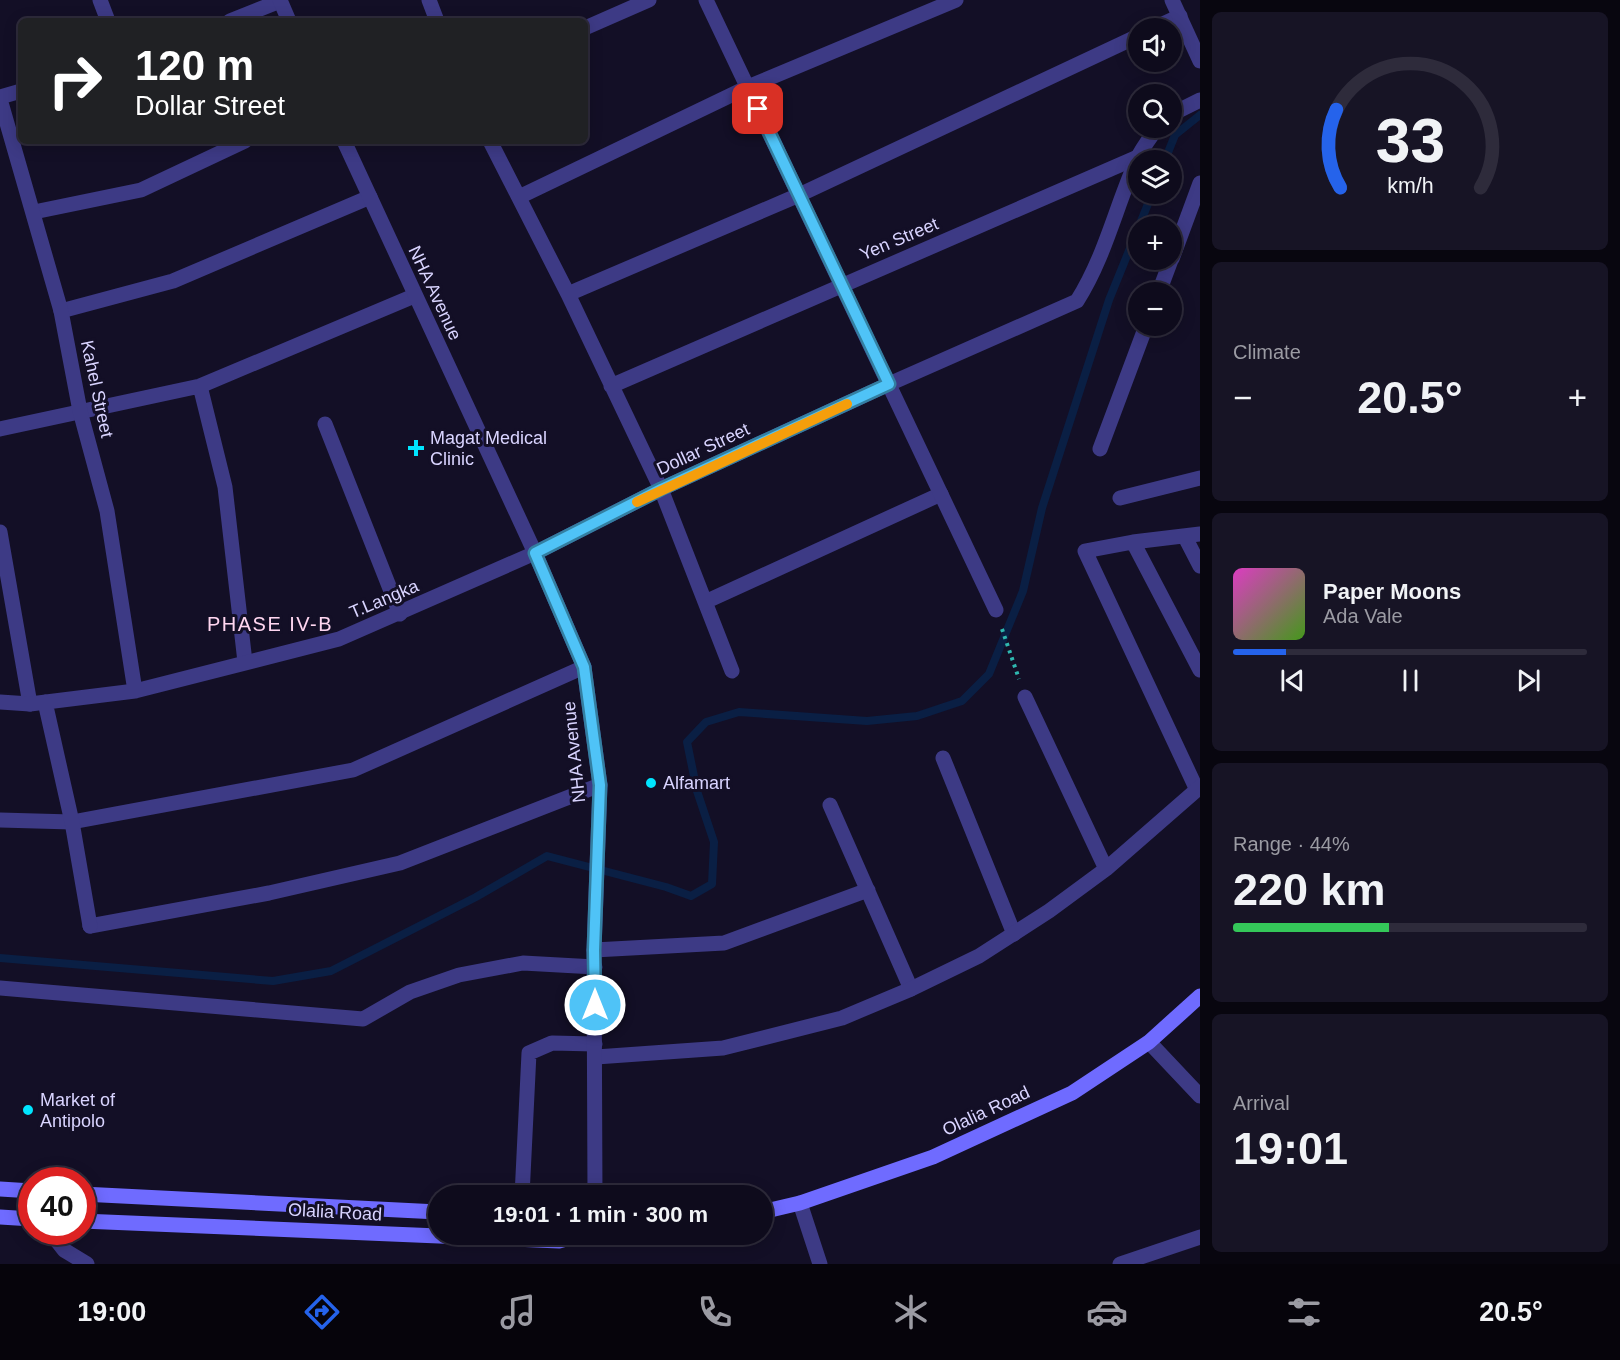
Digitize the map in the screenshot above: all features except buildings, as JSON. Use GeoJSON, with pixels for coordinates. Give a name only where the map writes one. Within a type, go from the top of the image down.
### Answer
{"type":"FeatureCollection","features":[{"type":"Feature","properties":{"kind":"main road","name":"Olalia Road"},"geometry":{"type":"LineString","coordinates":[[773,1209],[800,1203],[943,1152],[1072,1093],[1149,1042],[1200,996]]}},
{"type":"Feature","properties":{"kind":"main road"},"geometry":{"type":"LineString","coordinates":[[0,1189],[18,1190]]}},
{"type":"Feature","properties":{"kind":"main road","name":"Olalia Road"},"geometry":{"type":"LineString","coordinates":[[96,1195],[428,1211]]}},
{"type":"Feature","properties":{"kind":"main road"},"geometry":{"type":"LineString","coordinates":[[0,1217],[18,1218]]}},
{"type":"Feature","properties":{"kind":"main road","name":"Olalia Road"},"geometry":{"type":"LineString","coordinates":[[96,1222],[428,1234]]}},
{"type":"Feature","properties":{"kind":"street"},"geometry":{"type":"LineString","coordinates":[[100,0],[107,18]]}},
{"type":"Feature","properties":{"kind":"street"},"geometry":{"type":"LineString","coordinates":[[429,0],[436,18]]}},
{"type":"Feature","properties":{"kind":"street"},"geometry":{"type":"LineString","coordinates":[[588,27],[649,0]]}},
{"type":"Feature","properties":{"kind":"street"},"geometry":{"type":"LineString","coordinates":[[706,0],[996,610]]}},
{"type":"Feature","properties":{"kind":"street"},"geometry":{"type":"LineString","coordinates":[[519,197],[748,87],[956,0]]}},
{"type":"Feature","properties":{"kind":"street"},"geometry":{"type":"LineString","coordinates":[[1172,0],[1200,62]]}},
{"type":"Feature","properties":{"kind":"street"},"geometry":{"type":"LineString","coordinates":[[238,18],[280,1],[288,18]]}},
{"type":"Feature","properties":{"kind":"street"},"geometry":{"type":"LineString","coordinates":[[1176,18],[1180,16]]}},
{"type":"Feature","properties":{"kind":"street"},"geometry":{"type":"LineString","coordinates":[[568,294],[799,195],[1128,41]]}},
{"type":"Feature","properties":{"kind":"street"},"geometry":{"type":"LineString","coordinates":[[0,98],[18,92]]}},
{"type":"Feature","properties":{"kind":"street","name":"Kahel Street"},"geometry":{"type":"LineString","coordinates":[[0,98],[61,311],[81,411],[107,512],[135,691]]}},
{"type":"Feature","properties":{"kind":"street"},"geometry":{"type":"LineString","coordinates":[[1182,109],[1200,100]]}},
{"type":"Feature","properties":{"kind":"street"},"geometry":{"type":"LineString","coordinates":[[34,212],[141,190],[239,144]]}},
{"type":"Feature","properties":{"kind":"street","name":"NHA Avenue"},"geometry":{"type":"LineString","coordinates":[[345,144],[535,553],[584,667],[600,785],[594,950],[595,1185]]}},
{"type":"Feature","properties":{"kind":"street"},"geometry":{"type":"LineString","coordinates":[[492,144],[568,294],[661,489],[732,671]]}},
{"type":"Feature","properties":{"kind":"street","name":"Yen Street"},"geometry":{"type":"LineString","coordinates":[[611,386],[1128,161]]}},
{"type":"Feature","properties":{"kind":"street","name":"Dollar Street"},"geometry":{"type":"LineString","coordinates":[[535,553],[661,489],[1077,301],[1098,261],[1128,183]]}},
{"type":"Feature","properties":{"kind":"street"},"geometry":{"type":"LineString","coordinates":[[1182,230],[1200,183]]}},
{"type":"Feature","properties":{"kind":"street"},"geometry":{"type":"LineString","coordinates":[[61,311],[173,281],[370,197]]}},
{"type":"Feature","properties":{"kind":"street"},"geometry":{"type":"LineString","coordinates":[[0,429],[200,386],[414,296]]}},
{"type":"Feature","properties":{"kind":"street"},"geometry":{"type":"LineString","coordinates":[[1100,449],[1142,336]]}},
{"type":"Feature","properties":{"kind":"street"},"geometry":{"type":"LineString","coordinates":[[200,386],[225,487],[245,662]]}},
{"type":"Feature","properties":{"kind":"street"},"geometry":{"type":"LineString","coordinates":[[325,424],[400,614]]}},
{"type":"Feature","properties":{"kind":"street"},"geometry":{"type":"LineString","coordinates":[[1120,498],[1200,478]]}},
{"type":"Feature","properties":{"kind":"street"},"geometry":{"type":"LineString","coordinates":[[705,602],[941,494]]}},
{"type":"Feature","properties":{"kind":"street"},"geometry":{"type":"LineString","coordinates":[[0,532],[38,703],[72,822],[90,926],[269,893],[400,863],[600,785]]}},
{"type":"Feature","properties":{"kind":"street"},"geometry":{"type":"LineString","coordinates":[[523,1185],[529,1053],[552,1043],[595,1051],[723,1048],[843,1018],[911,989],[979,956],[1014,934],[1106,869],[1199,788],[1085,551],[1133,542],[1193,536],[1200,566]]}},
{"type":"Feature","properties":{"kind":"street"},"geometry":{"type":"LineString","coordinates":[[1133,542],[1200,670]]}},
{"type":"Feature","properties":{"kind":"street","name":"T.Langka"},"geometry":{"type":"LineString","coordinates":[[0,702],[38,703],[135,691],[339,639],[535,553]]}},
{"type":"Feature","properties":{"kind":"street"},"geometry":{"type":"LineString","coordinates":[[0,820],[72,822],[353,770],[584,667]]}},
{"type":"Feature","properties":{"kind":"street"},"geometry":{"type":"LineString","coordinates":[[1024,697],[1106,869]]}},
{"type":"Feature","properties":{"kind":"street"},"geometry":{"type":"LineString","coordinates":[[943,758],[1014,934]]}},
{"type":"Feature","properties":{"kind":"street"},"geometry":{"type":"LineString","coordinates":[[830,805],[911,989]]}},
{"type":"Feature","properties":{"kind":"street"},"geometry":{"type":"LineString","coordinates":[[594,950],[724,943],[868,890]]}},
{"type":"Feature","properties":{"kind":"street"},"geometry":{"type":"LineString","coordinates":[[0,988],[363,1019],[411,992],[459,975],[524,963],[595,967]]}},
{"type":"Feature","properties":{"kind":"street"},"geometry":{"type":"LineString","coordinates":[[1149,1042],[1200,1096]]}},
{"type":"Feature","properties":{"kind":"street"},"geometry":{"type":"LineString","coordinates":[[800,1203],[820,1264]]}},
{"type":"Feature","properties":{"kind":"street"},"geometry":{"type":"LineString","coordinates":[[1119,1264],[1200,1237]]}},
{"type":"Feature","properties":{"kind":"street"},"geometry":{"type":"LineString","coordinates":[[60,1245],[64,1250],[87,1264]]}},
{"type":"Feature","properties":{"kind":"path"},"geometry":{"type":"LineString","coordinates":[[996,610],[1024,697]]}},
{"type":"Feature","properties":{"kind":"waterway"},"geometry":{"type":"LineString","coordinates":[[1169,150],[1175,135],[1200,115]]}},
{"type":"Feature","properties":{"kind":"waterway"},"geometry":{"type":"LineString","coordinates":[[0,958],[273,981],[331,971],[476,897],[547,856],[666,887],[691,896],[712,884],[714,842],[697,791],[687,742],[706,722],[739,712],[867,721],[917,716],[962,701],[989,674],[1023,591],[1042,508],[1109,300],[1148,204]]}},
{"type":"Feature","properties":{"kind":"slow traffic"},"geometry":{"type":"LineString","coordinates":[[637,502],[847,404]]}},
{"type":"Feature","properties":{"kind":"place","name":"Magat Medical Clinic"},"geometry":{"type":"Point","coordinates":[416,448]}},
{"type":"Feature","properties":{"kind":"place","name":"Alfamart"},"geometry":{"type":"Point","coordinates":[651,783]}},
{"type":"Feature","properties":{"kind":"place","name":"Market of Antipolo"},"geometry":{"type":"Point","coordinates":[28,1110]}},
{"type":"Feature","properties":{"kind":"district","name":"PHASE IV-B"},"geometry":{"type":"Point","coordinates":[270,624]}},
{"type":"Feature","properties":{"kind":"route"},"geometry":{"type":"LineString","coordinates":[[595,1005],[594,950],[600,785],[584,667],[535,553],[661,489],[889,384],[758,109]]}}]}
